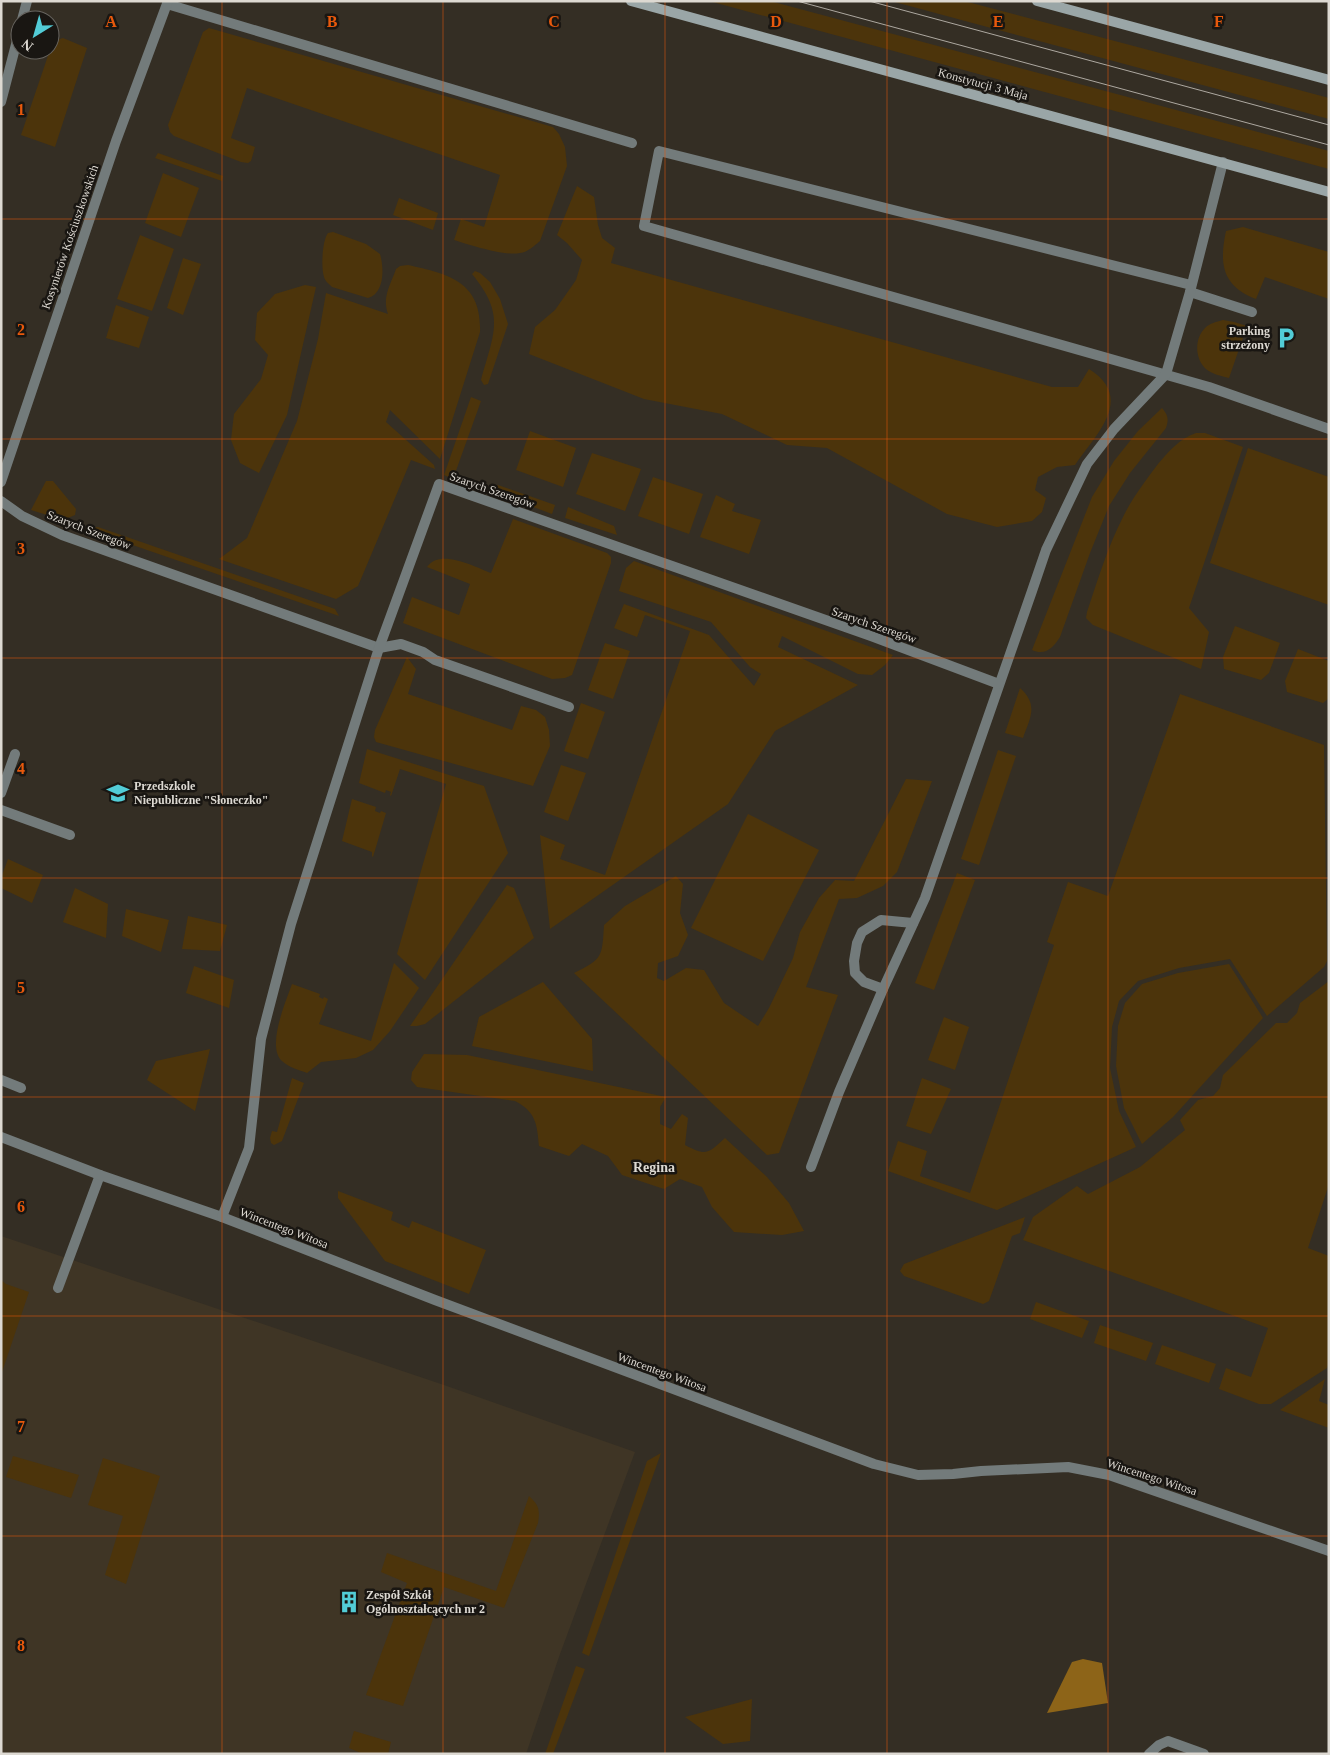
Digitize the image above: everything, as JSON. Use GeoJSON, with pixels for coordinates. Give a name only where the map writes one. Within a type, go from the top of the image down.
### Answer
{"type":"FeatureCollection","features":[{"type":"Feature","properties":{"kind":"street","name":"Konstytucji 3 Maja"},"geometry":{"type":"LineString","coordinates":[[631,1],[1329,192]]}},
{"type":"Feature","properties":{"kind":"street"},"geometry":{"type":"LineString","coordinates":[[1037,1],[1329,80]]}},
{"type":"Feature","properties":{"kind":"street"},"geometry":{"type":"LineString","coordinates":[[167,3],[632,142]]}},
{"type":"Feature","properties":{"kind":"street","name":"Kosynierów Kościuszkowskich"},"geometry":{"type":"LineString","coordinates":[[1,482],[116,141],[167,3]]}},
{"type":"Feature","properties":{"kind":"street"},"geometry":{"type":"LineString","coordinates":[[1,102],[12,60]]}},
{"type":"Feature","properties":{"kind":"street"},"geometry":{"type":"LineString","coordinates":[[1252,312],[1190,288],[659,151],[644,226],[1166,374],[1329,429]]}},
{"type":"Feature","properties":{"kind":"street"},"geometry":{"type":"LineString","coordinates":[[811,1167],[839,1092],[883,989],[925,898],[1046,550],[1087,464],[1114,429],[1166,374],[1223,162]]}},
{"type":"Feature","properties":{"kind":"street","name":"Szarych Szeregów"},"geometry":{"type":"LineString","coordinates":[[1,502],[22,516],[62,535],[379,648],[439,484],[871,636],[999,684]]}},
{"type":"Feature","properties":{"kind":"street"},"geometry":{"type":"LineString","coordinates":[[222,1217],[249,1148],[260,1038],[291,924],[379,648],[401,644],[423,652],[436,660],[569,708]]}},
{"type":"Feature","properties":{"kind":"street"},"geometry":{"type":"LineString","coordinates":[[1,793],[15,754]]}},
{"type":"Feature","properties":{"kind":"street"},"geometry":{"type":"LineString","coordinates":[[1,810],[70,835]]}},
{"type":"Feature","properties":{"kind":"street"},"geometry":{"type":"LineString","coordinates":[[883,989],[864,982],[855,973],[854,961],[857,943],[862,932],[881,920],[913,923]]}},
{"type":"Feature","properties":{"kind":"street"},"geometry":{"type":"LineString","coordinates":[[1,1080],[21,1088]]}},
{"type":"Feature","properties":{"kind":"street","name":"Wincentego Witosa"},"geometry":{"type":"LineString","coordinates":[[1,1138],[100,1175],[222,1217],[435,1300],[874,1464],[918,1474],[953,1474],[1068,1467],[1102,1473],[1329,1551]]}},
{"type":"Feature","properties":{"kind":"street"},"geometry":{"type":"LineString","coordinates":[[58,1288],[100,1175]]}},
{"type":"Feature","properties":{"kind":"street"},"geometry":{"type":"LineString","coordinates":[[1149,1754],[1159,1745],[1168,1741],[1204,1754]]}},
{"type":"Feature","properties":{"kind":"shaded area"},"geometry":{"type":"Polygon","coordinates":[[[709,1],[770,1],[1329,151],[1329,169],[709,1]]]}},
{"type":"Feature","properties":{"kind":"shaded area"},"geometry":{"type":"Polygon","coordinates":[[[891,1],[964,1],[1329,98],[1329,119],[891,1]]]}},
{"type":"Feature","properties":{"kind":"shaded area"},"geometry":{"type":"Polygon","coordinates":[[[209,28],[553,127],[559,134],[565,147],[567,166],[540,241],[526,251],[513,254],[487,250],[454,240],[461,219],[484,227],[500,175],[247,88],[231,138],[255,147],[251,161],[248,163],[174,136],[170,132],[168,125],[203,32],[209,28]]]}},
{"type":"Feature","properties":{"kind":"shaded area"},"geometry":{"type":"Polygon","coordinates":[[[63,38],[87,48],[55,147],[21,135],[47,60],[60,60],[60,39],[63,38]]]}},
{"type":"Feature","properties":{"kind":"shaded area"},"geometry":{"type":"Polygon","coordinates":[[[158,153],[223,176],[222,181],[155,158],[158,153]]]}},
{"type":"Feature","properties":{"kind":"shaded area"},"geometry":{"type":"Polygon","coordinates":[[[163,173],[199,188],[181,237],[145,223],[163,173]]]}},
{"type":"Feature","properties":{"kind":"shaded area"},"geometry":{"type":"Polygon","coordinates":[[[577,186],[594,197],[602,238],[615,248],[611,263],[1052,387],[1078,387],[1089,369],[1103,380],[1109,392],[1111,404],[1108,416],[1093,441],[1075,465],[1057,467],[1038,477],[1035,490],[1046,498],[1042,512],[1032,521],[997,527],[947,514],[827,448],[787,445],[722,414],[644,399],[529,354],[535,327],[555,310],[576,280],[582,260],[557,235],[577,186]]]}},
{"type":"Feature","properties":{"kind":"shaded area"},"geometry":{"type":"Polygon","coordinates":[[[399,198],[438,213],[433,230],[393,215],[399,198]]]}},
{"type":"Feature","properties":{"kind":"shaded area"},"geometry":{"type":"Polygon","coordinates":[[[1243,227],[1329,252],[1329,299],[1265,277],[1256,299],[1236,288],[1223,264],[1224,243],[1226,231],[1243,227]]]}},
{"type":"Feature","properties":{"kind":"shaded area"},"geometry":{"type":"Polygon","coordinates":[[[333,232],[366,244],[380,254],[382,279],[378,291],[374,295],[368,298],[332,287],[325,280],[323,273],[323,248],[328,233],[333,232]]]}},
{"type":"Feature","properties":{"kind":"shaded area"},"geometry":{"type":"Polygon","coordinates":[[[140,235],[174,249],[152,311],[117,299],[140,235]]]}},
{"type":"Feature","properties":{"kind":"shaded area"},"geometry":{"type":"Polygon","coordinates":[[[183,258],[201,264],[183,315],[167,308],[183,258]]]}},
{"type":"Feature","properties":{"kind":"shaded area"},"geometry":{"type":"Polygon","coordinates":[[[408,265],[437,272],[460,283],[469,291],[479,315],[480,332],[440,459],[390,410],[386,422],[434,465],[435,469],[411,460],[358,586],[336,599],[219,559],[247,538],[297,421],[318,339],[326,293],[388,314],[386,297],[389,286],[396,269],[400,266],[408,265]]]}},
{"type":"Feature","properties":{"kind":"shaded area"},"geometry":{"type":"Polygon","coordinates":[[[475,271],[490,282],[500,299],[508,324],[488,384],[484,385],[481,380],[493,337],[494,325],[490,301],[472,274],[475,271]]]}},
{"type":"Feature","properties":{"kind":"shaded area"},"geometry":{"type":"Polygon","coordinates":[[[305,285],[316,287],[287,415],[259,473],[240,463],[231,440],[234,414],[261,379],[268,355],[255,340],[257,313],[275,294],[305,285]]]}},
{"type":"Feature","properties":{"kind":"shaded area"},"geometry":{"type":"Polygon","coordinates":[[[116,305],[149,317],[139,348],[106,338],[116,305]]]}},
{"type":"Feature","properties":{"kind":"shaded area"},"geometry":{"type":"Polygon","coordinates":[[[1223,320],[1247,326],[1229,378],[1214,374],[1206,369],[1202,365],[1197,349],[1199,338],[1205,328],[1223,320]]]}},
{"type":"Feature","properties":{"kind":"shaded area"},"geometry":{"type":"Polygon","coordinates":[[[471,397],[481,401],[453,479],[444,475],[471,397]]]}},
{"type":"Feature","properties":{"kind":"shaded area"},"geometry":{"type":"Polygon","coordinates":[[[1162,408],[1167,417],[1166,428],[1130,473],[1109,506],[1060,637],[1048,650],[1037,652],[1032,650],[1092,497],[1114,461],[1138,431],[1162,408]]]}},
{"type":"Feature","properties":{"kind":"shaded area"},"geometry":{"type":"Polygon","coordinates":[[[530,431],[576,448],[563,487],[516,470],[530,431]]]}},
{"type":"Feature","properties":{"kind":"shaded area"},"geometry":{"type":"Polygon","coordinates":[[[1196,433],[1205,433],[1243,447],[1189,608],[1209,632],[1201,669],[1093,625],[1086,618],[1108,551],[1131,502],[1170,450],[1179,442],[1196,433]]]}},
{"type":"Feature","properties":{"kind":"shaded area"},"geometry":{"type":"Polygon","coordinates":[[[1248,448],[1329,477],[1329,605],[1210,563],[1248,448]]]}},
{"type":"Feature","properties":{"kind":"shaded area"},"geometry":{"type":"Polygon","coordinates":[[[592,453],[641,469],[625,511],[576,494],[592,453]]]}},
{"type":"Feature","properties":{"kind":"shaded area"},"geometry":{"type":"Polygon","coordinates":[[[653,477],[703,494],[689,534],[638,516],[653,477]]]}},
{"type":"Feature","properties":{"kind":"shaded area"},"geometry":{"type":"Polygon","coordinates":[[[46,481],[53,481],[76,509],[75,515],[63,520],[31,510],[46,481]]]}},
{"type":"Feature","properties":{"kind":"shaded area"},"geometry":{"type":"Polygon","coordinates":[[[498,485],[555,505],[552,514],[488,490],[498,485]]]}},
{"type":"Feature","properties":{"kind":"shaded area"},"geometry":{"type":"Polygon","coordinates":[[[716,495],[735,504],[732,511],[761,520],[749,554],[700,537],[716,495]]]}},
{"type":"Feature","properties":{"kind":"shaded area"},"geometry":{"type":"Polygon","coordinates":[[[568,507],[614,526],[617,535],[565,518],[568,507]]]}},
{"type":"Feature","properties":{"kind":"shaded area"},"geometry":{"type":"Polygon","coordinates":[[[513,519],[607,553],[611,557],[611,563],[572,675],[565,678],[552,679],[403,623],[412,597],[459,615],[470,584],[427,567],[440,559],[449,559],[467,563],[491,573],[513,519]]]}},
{"type":"Feature","properties":{"kind":"shaded area"},"geometry":{"type":"Polygon","coordinates":[[[98,527],[335,609],[339,616],[86,529],[98,527]]]}},
{"type":"Feature","properties":{"kind":"shaded area"},"geometry":{"type":"Polygon","coordinates":[[[634,561],[893,655],[885,665],[872,675],[858,674],[782,636],[778,647],[858,685],[775,731],[728,804],[550,929],[540,835],[565,845],[560,859],[605,875],[690,631],[645,615],[637,637],[614,628],[624,604],[709,635],[754,686],[761,674],[750,667],[711,622],[619,591],[626,568],[634,561]]]}},
{"type":"Feature","properties":{"kind":"shaded area"},"geometry":{"type":"Polygon","coordinates":[[[1235,626],[1280,643],[1269,673],[1261,680],[1224,669],[1223,657],[1235,626]]]}},
{"type":"Feature","properties":{"kind":"shaded area"},"geometry":{"type":"Polygon","coordinates":[[[605,643],[630,651],[613,699],[588,690],[605,643]]]}},
{"type":"Feature","properties":{"kind":"shaded area"},"geometry":{"type":"Polygon","coordinates":[[[1298,649],[1329,661],[1329,698],[1323,703],[1287,692],[1285,681],[1298,649]]]}},
{"type":"Feature","properties":{"kind":"shaded area"},"geometry":{"type":"Polygon","coordinates":[[[407,657],[416,669],[408,694],[512,730],[521,706],[536,710],[545,717],[549,730],[550,746],[533,786],[376,742],[374,737],[375,730],[407,657]]]}},
{"type":"Feature","properties":{"kind":"shaded area"},"geometry":{"type":"Polygon","coordinates":[[[1020,688],[1026,694],[1031,706],[1030,718],[1023,738],[1005,733],[1020,688]]]}},
{"type":"Feature","properties":{"kind":"shaded area"},"geometry":{"type":"Polygon","coordinates":[[[1180,694],[1324,745],[1327,961],[1324,967],[1267,1016],[1230,959],[1179,968],[1138,981],[1119,1001],[1112,1027],[1110,1068],[1119,1111],[1136,1147],[997,1210],[888,1171],[898,1141],[927,1151],[920,1176],[970,1193],[1054,945],[1047,942],[1068,882],[1108,896],[1180,694]]]}},
{"type":"Feature","properties":{"kind":"shaded area"},"geometry":{"type":"Polygon","coordinates":[[[581,703],[605,712],[588,759],[564,751],[581,703]]]}},
{"type":"Feature","properties":{"kind":"shaded area"},"geometry":{"type":"Polygon","coordinates":[[[367,749],[484,786],[508,853],[425,980],[397,954],[446,784],[400,769],[391,796],[391,792],[386,790],[385,793],[359,783],[367,749]]]}},
{"type":"Feature","properties":{"kind":"shaded area"},"geometry":{"type":"Polygon","coordinates":[[[998,750],[1016,756],[979,865],[961,859],[998,750]]]}},
{"type":"Feature","properties":{"kind":"shaded area"},"geometry":{"type":"Polygon","coordinates":[[[561,765],[586,773],[568,821],[544,812],[561,765]]]}},
{"type":"Feature","properties":{"kind":"shaded area"},"geometry":{"type":"Polygon","coordinates":[[[906,779],[932,781],[897,872],[883,886],[857,898],[839,899],[806,987],[838,995],[779,1153],[767,1155],[574,973],[591,964],[599,956],[603,944],[604,925],[625,906],[676,876],[683,884],[680,913],[688,935],[678,956],[658,963],[657,978],[664,981],[686,968],[704,970],[724,1003],[758,1026],[769,1008],[793,958],[800,932],[819,898],[835,880],[854,881],[906,779]]]}},
{"type":"Feature","properties":{"kind":"shaded area"},"geometry":{"type":"Polygon","coordinates":[[[352,799],[376,807],[375,811],[386,813],[373,857],[372,852],[342,841],[352,799]]]}},
{"type":"Feature","properties":{"kind":"shaded area"},"geometry":{"type":"Polygon","coordinates":[[[748,814],[819,850],[763,961],[691,928],[748,814]]]}},
{"type":"Feature","properties":{"kind":"shaded area"},"geometry":{"type":"Polygon","coordinates":[[[8,859],[43,875],[32,903],[1,888],[1,878],[8,859]]]}},
{"type":"Feature","properties":{"kind":"shaded area"},"geometry":{"type":"Polygon","coordinates":[[[957,873],[975,880],[934,990],[915,983],[957,873]]]}},
{"type":"Feature","properties":{"kind":"shaded area"},"geometry":{"type":"Polygon","coordinates":[[[507,885],[514,888],[534,938],[425,1024],[410,1026],[507,885]]]}},
{"type":"Feature","properties":{"kind":"shaded area"},"geometry":{"type":"Polygon","coordinates":[[[75,888],[108,904],[106,938],[63,922],[75,888]]]}},
{"type":"Feature","properties":{"kind":"shaded area"},"geometry":{"type":"Polygon","coordinates":[[[126,909],[169,920],[161,952],[122,936],[126,909]]]}},
{"type":"Feature","properties":{"kind":"shaded area"},"geometry":{"type":"Polygon","coordinates":[[[188,916],[227,925],[220,951],[182,949],[188,916]]]}},
{"type":"Feature","properties":{"kind":"shaded area"},"geometry":{"type":"Polygon","coordinates":[[[394,963],[419,988],[390,1031],[373,1050],[356,1058],[321,1062],[307,1073],[290,1067],[282,1061],[276,1045],[277,1035],[282,1012],[292,984],[320,994],[319,997],[323,999],[324,997],[328,999],[319,1024],[371,1041],[394,963]]]}},
{"type":"Feature","properties":{"kind":"shaded area"},"geometry":{"type":"Polygon","coordinates":[[[1229,964],[1263,1018],[1173,1117],[1142,1144],[1124,1108],[1116,1066],[1118,1026],[1125,1003],[1142,984],[1178,973],[1229,964]]]}},
{"type":"Feature","properties":{"kind":"shaded area"},"geometry":{"type":"Polygon","coordinates":[[[194,966],[234,980],[229,1008],[186,993],[194,966]]]}},
{"type":"Feature","properties":{"kind":"shaded area"},"geometry":{"type":"Polygon","coordinates":[[[1329,981],[1329,1184],[1308,1248],[1329,1256],[1329,1363],[1327,1368],[1271,1404],[1259,1404],[1219,1389],[1226,1368],[1251,1377],[1268,1328],[1023,1240],[1033,1217],[1077,1186],[1088,1194],[1140,1167],[1185,1130],[1180,1120],[1198,1100],[1213,1096],[1220,1088],[1223,1075],[1276,1023],[1287,1023],[1297,1013],[1300,1003],[1329,981]]]}},
{"type":"Feature","properties":{"kind":"shaded area"},"geometry":{"type":"Polygon","coordinates":[[[543,982],[592,1039],[593,1071],[472,1046],[479,1017],[543,982]]]}},
{"type":"Feature","properties":{"kind":"shaded area"},"geometry":{"type":"Polygon","coordinates":[[[944,1017],[969,1027],[955,1070],[928,1060],[944,1017]]]}},
{"type":"Feature","properties":{"kind":"shaded area"},"geometry":{"type":"Polygon","coordinates":[[[210,1049],[195,1111],[147,1080],[156,1061],[210,1049]]]}},
{"type":"Feature","properties":{"kind":"shaded area"},"geometry":{"type":"Polygon","coordinates":[[[424,1054],[467,1055],[666,1097],[660,1107],[660,1124],[671,1129],[682,1114],[688,1118],[685,1145],[698,1151],[707,1152],[725,1138],[767,1177],[789,1203],[804,1231],[782,1235],[734,1232],[712,1207],[702,1187],[680,1179],[664,1189],[622,1175],[608,1156],[582,1144],[569,1156],[539,1146],[534,1119],[522,1105],[515,1101],[417,1087],[411,1080],[412,1072],[424,1054]]]}},
{"type":"Feature","properties":{"kind":"shaded area"},"geometry":{"type":"Polygon","coordinates":[[[292,1078],[304,1083],[282,1141],[274,1145],[271,1143],[270,1138],[272,1131],[277,1132],[292,1078]]]}},
{"type":"Feature","properties":{"kind":"shaded area"},"geometry":{"type":"Polygon","coordinates":[[[922,1078],[951,1089],[931,1134],[906,1126],[922,1078]]]}},
{"type":"Feature","properties":{"kind":"shaded area"},"geometry":{"type":"Polygon","coordinates":[[[338,1191],[393,1212],[391,1220],[409,1228],[412,1221],[486,1250],[469,1294],[385,1261],[338,1198],[338,1191]]]}},
{"type":"Feature","properties":{"kind":"shaded area"},"geometry":{"type":"Polygon","coordinates":[[[1025,1217],[1020,1233],[1012,1236],[989,1301],[983,1304],[904,1276],[900,1271],[904,1264],[1025,1217]]]}},
{"type":"Feature","properties":{"kind":"shaded area"},"geometry":{"type":"Polygon","coordinates":[[[1,1236],[444,1385],[635,1452],[560,1654],[526,1754],[1,1754],[1,1236]]]}},
{"type":"Feature","properties":{"kind":"shaded area"},"geometry":{"type":"Polygon","coordinates":[[[1,1280],[6,1284],[29,1292],[1,1375],[1,1280]]]}},
{"type":"Feature","properties":{"kind":"shaded area"},"geometry":{"type":"Polygon","coordinates":[[[1036,1302],[1089,1321],[1082,1338],[1030,1319],[1036,1302]]]}},
{"type":"Feature","properties":{"kind":"shaded area"},"geometry":{"type":"Polygon","coordinates":[[[1100,1325],[1153,1343],[1146,1361],[1094,1343],[1100,1325]]]}},
{"type":"Feature","properties":{"kind":"shaded area"},"geometry":{"type":"Polygon","coordinates":[[[1162,1345],[1216,1364],[1209,1383],[1155,1364],[1162,1345]]]}},
{"type":"Feature","properties":{"kind":"shaded area"},"geometry":{"type":"Polygon","coordinates":[[[1325,1379],[1319,1401],[1329,1405],[1329,1428],[1280,1410],[1325,1379]]]}},
{"type":"Feature","properties":{"kind":"shaded area"},"geometry":{"type":"Polygon","coordinates":[[[661,1453],[589,1656],[582,1653],[647,1461],[661,1453]]]}},
{"type":"Feature","properties":{"kind":"shaded area"},"geometry":{"type":"Polygon","coordinates":[[[13,1456],[79,1475],[71,1498],[6,1477],[13,1456]]]}},
{"type":"Feature","properties":{"kind":"shaded area"},"geometry":{"type":"Polygon","coordinates":[[[103,1458],[160,1476],[126,1584],[105,1575],[123,1516],[88,1505],[103,1458]]]}},
{"type":"Feature","properties":{"kind":"shaded area"},"geometry":{"type":"Polygon","coordinates":[[[529,1496],[538,1508],[538,1523],[504,1608],[444,1587],[403,1706],[366,1695],[407,1583],[381,1572],[387,1553],[496,1591],[529,1496]]]}},
{"type":"Feature","properties":{"kind":"shaded area"},"geometry":{"type":"Polygon","coordinates":[[[1083,1659],[1102,1663],[1108,1703],[1047,1713],[1072,1662],[1083,1659]]]}},
{"type":"Feature","properties":{"kind":"shaded area"},"geometry":{"type":"Polygon","coordinates":[[[576,1666],[585,1669],[553,1754],[545,1754],[576,1666]]]}},
{"type":"Feature","properties":{"kind":"shaded area"},"geometry":{"type":"Polygon","coordinates":[[[752,1699],[750,1741],[723,1744],[685,1717],[752,1699]]]}},
{"type":"Feature","properties":{"kind":"shaded area"},"geometry":{"type":"Polygon","coordinates":[[[354,1731],[391,1742],[388,1754],[363,1754],[349,1748],[354,1731]]]}},
{"type":"Feature","properties":{"kind":"tram line"},"geometry":{"type":"LineString","coordinates":[[797,1],[1329,145]]}},
{"type":"Feature","properties":{"kind":"tram line"},"geometry":{"type":"LineString","coordinates":[[869,1],[1329,125]]}},
{"type":"Feature","properties":{"kind":"place","name":"Parking strzeżony"},"geometry":{"type":"Point","coordinates":[1286,338]}},
{"type":"Feature","properties":{"kind":"place","name":"Przedszkole Niepubliczne \"Słoneczko\""},"geometry":{"type":"Point","coordinates":[118,793]}},
{"type":"Feature","properties":{"kind":"place","name":"Zespół Szkół Ogólnoształcących nr 2"},"geometry":{"type":"Point","coordinates":[349,1602]}},
{"type":"Feature","properties":{"kind":"district","name":"Regina"},"geometry":{"type":"Point","coordinates":[654,1167]}}]}
